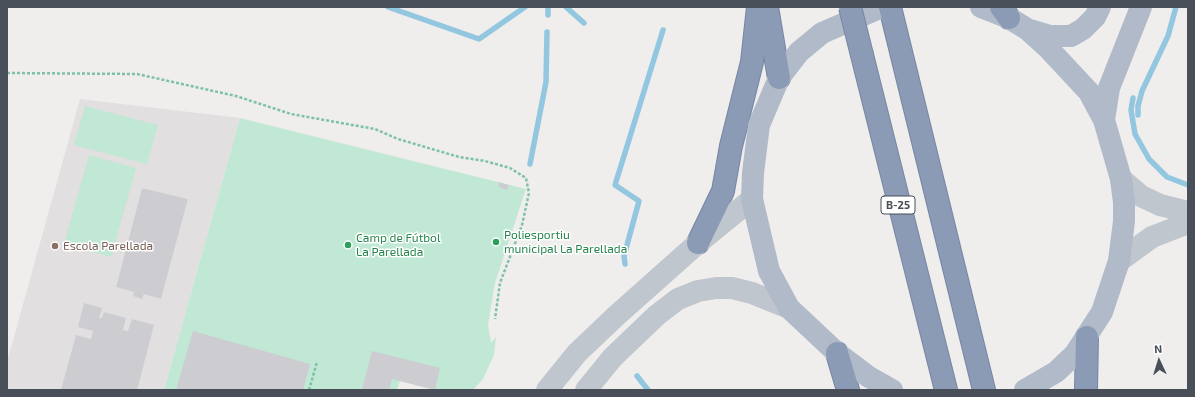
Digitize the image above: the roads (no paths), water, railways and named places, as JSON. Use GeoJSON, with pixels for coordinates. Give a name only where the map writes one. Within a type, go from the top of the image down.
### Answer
{"type":"FeatureCollection","features":[{"type":"Feature","properties":{"kind":"highway"},"geometry":{"type":"LineString","coordinates":[[698,243],[724,191],[731,146],[752,62],[758,7]]}},
{"type":"Feature","properties":{"kind":"highway"},"geometry":{"type":"LineString","coordinates":[[767,7],[779,78]]}},
{"type":"Feature","properties":{"kind":"highway","name":"B-25"},"geometry":{"type":"LineString","coordinates":[[850,7],[946,390]]}},
{"type":"Feature","properties":{"kind":"highway"},"geometry":{"type":"LineString","coordinates":[[890,7],[984,390]]}},
{"type":"Feature","properties":{"kind":"highway"},"geometry":{"type":"LineString","coordinates":[[1086,390],[1087,337]]}},
{"type":"Feature","properties":{"kind":"highway"},"geometry":{"type":"LineString","coordinates":[[837,353],[848,390]]}},
{"type":"Feature","properties":{"kind":"main road"},"geometry":{"type":"LineString","coordinates":[[882,7],[822,33],[799,52],[779,78],[759,126],[753,173],[752,199],[769,271],[789,308],[837,353],[868,377],[892,390]]}},
{"type":"Feature","properties":{"kind":"main road"},"geometry":{"type":"LineString","coordinates":[[981,7],[1005,12],[1027,29],[1047,46],[1089,92],[1104,120],[1121,179],[1124,202],[1124,221],[1119,261],[1102,312],[1075,354],[1056,372],[1025,390]]}},
{"type":"Feature","properties":{"kind":"main road"},"geometry":{"type":"LineString","coordinates":[[1027,29],[1050,36],[1072,36],[1083,29],[1096,17],[1100,7]]}},
{"type":"Feature","properties":{"kind":"main road"},"geometry":{"type":"LineString","coordinates":[[1104,120],[1108,88],[1141,7]]}},
{"type":"Feature","properties":{"kind":"street"},"geometry":{"type":"LineString","coordinates":[[1121,179],[1141,196],[1160,206],[1188,212]]}},
{"type":"Feature","properties":{"kind":"street"},"geometry":{"type":"LineString","coordinates":[[547,390],[577,353],[698,243],[752,199]]}},
{"type":"Feature","properties":{"kind":"street"},"geometry":{"type":"LineString","coordinates":[[1119,261],[1152,237],[1188,222]]}},
{"type":"Feature","properties":{"kind":"street"},"geometry":{"type":"LineString","coordinates":[[586,390],[613,357],[657,315],[678,299],[698,291],[716,288],[732,288],[752,293],[789,308]]}},
{"type":"Feature","properties":{"kind":"waterway"},"geometry":{"type":"LineString","coordinates":[[388,7],[479,39],[525,7]]}},
{"type":"Feature","properties":{"kind":"waterway"},"geometry":{"type":"LineString","coordinates":[[548,7],[548,15]]}},
{"type":"Feature","properties":{"kind":"waterway"},"geometry":{"type":"LineString","coordinates":[[566,7],[584,23]]}},
{"type":"Feature","properties":{"kind":"waterway"},"geometry":{"type":"LineString","coordinates":[[1138,115],[1138,106],[1142,91],[1168,36],[1176,7]]}},
{"type":"Feature","properties":{"kind":"waterway"},"geometry":{"type":"LineString","coordinates":[[625,264],[624,256],[639,201],[615,185],[663,30]]}},
{"type":"Feature","properties":{"kind":"waterway"},"geometry":{"type":"LineString","coordinates":[[530,164],[546,82],[547,32]]}},
{"type":"Feature","properties":{"kind":"waterway"},"geometry":{"type":"LineString","coordinates":[[1133,98],[1131,110],[1135,134],[1149,159],[1167,177],[1188,185]]}},
{"type":"Feature","properties":{"kind":"waterway"},"geometry":{"type":"LineString","coordinates":[[637,376],[648,390]]}},
{"type":"Feature","properties":{"kind":"place","name":"Poliesportiu municipal La Parellada"},"geometry":{"type":"Point","coordinates":[496,242]}},
{"type":"Feature","properties":{"kind":"place","name":"Camp de Fútbol La Parellada"},"geometry":{"type":"Point","coordinates":[348,245]}},
{"type":"Feature","properties":{"kind":"place","name":"Escola Parellada"},"geometry":{"type":"Point","coordinates":[55,246]}}]}
